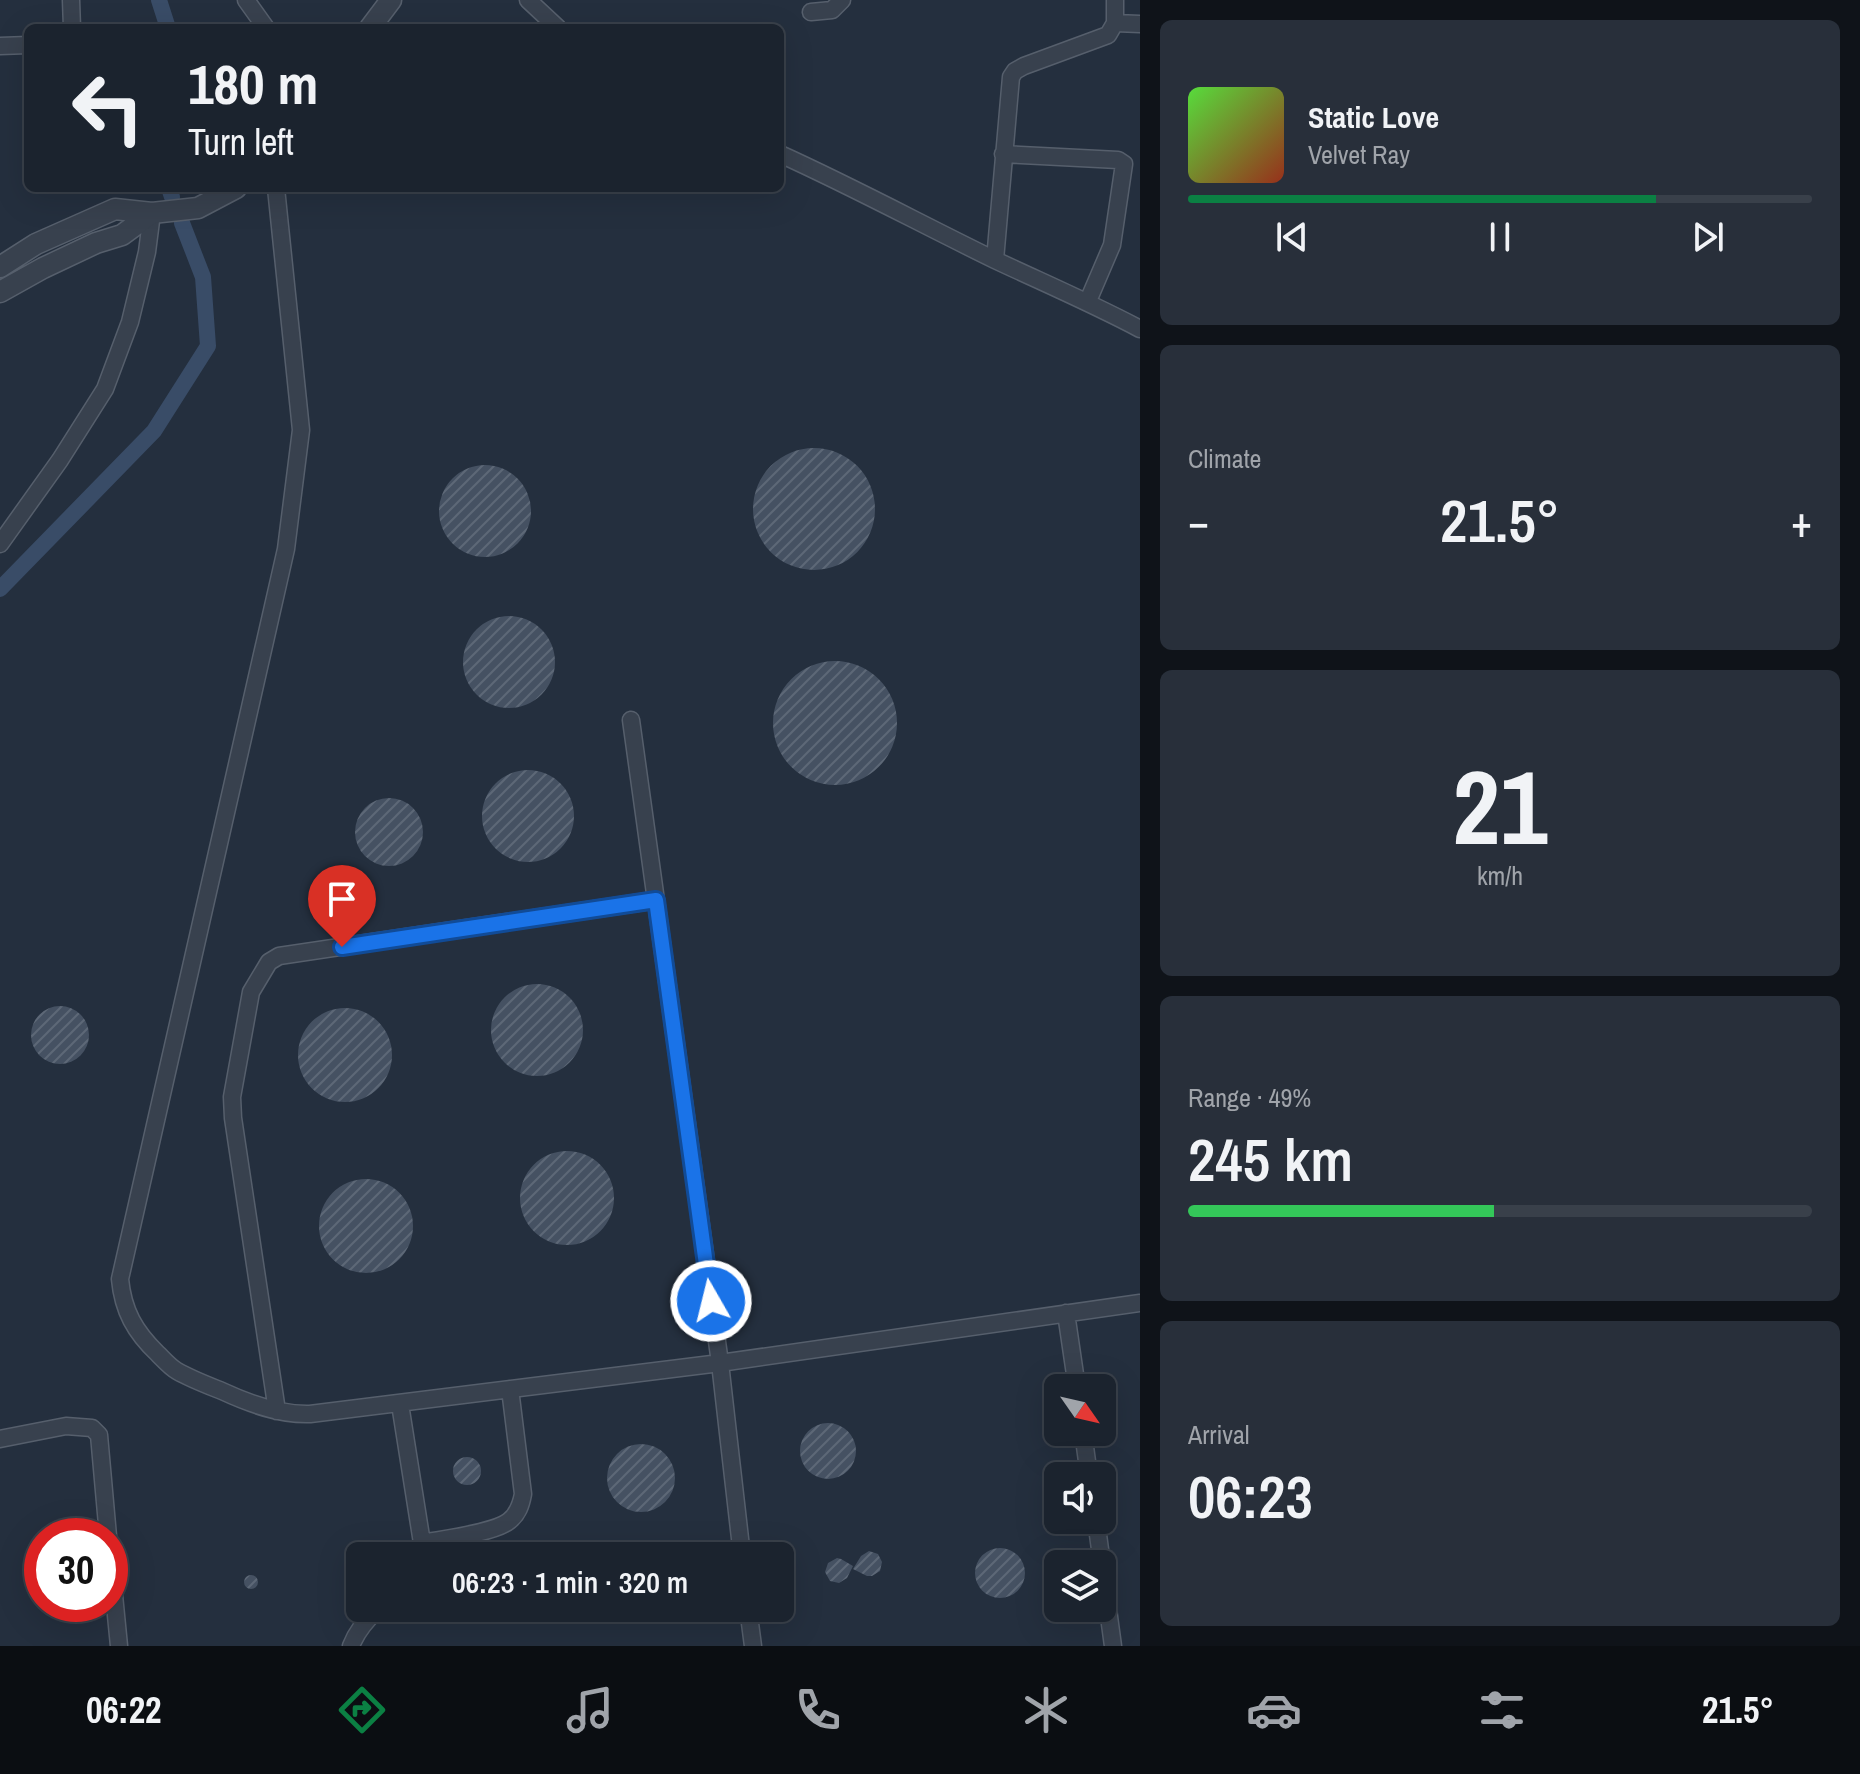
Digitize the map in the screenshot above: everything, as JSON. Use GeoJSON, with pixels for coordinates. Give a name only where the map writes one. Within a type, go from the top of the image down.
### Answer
{"type":"FeatureCollection","features":[{"type":"Feature","properties":{"kind":"street"},"geometry":{"type":"LineString","coordinates":[[71,0],[72,24]]}},
{"type":"Feature","properties":{"kind":"street"},"geometry":{"type":"LineString","coordinates":[[246,0],[263,24]]}},
{"type":"Feature","properties":{"kind":"street"},"geometry":{"type":"LineString","coordinates":[[373,24],[391,0]]}},
{"type":"Feature","properties":{"kind":"street"},"geometry":{"type":"LineString","coordinates":[[528,0],[554,24]]}},
{"type":"Feature","properties":{"kind":"street"},"geometry":{"type":"LineString","coordinates":[[811,12],[832,10],[842,0]]}},
{"type":"Feature","properties":{"kind":"street"},"geometry":{"type":"LineString","coordinates":[[995,260],[1009,83],[1015,71],[1024,66],[1104,38],[1115,23],[1115,0]]}},
{"type":"Feature","properties":{"kind":"street"},"geometry":{"type":"LineString","coordinates":[[1115,23],[1140,24]]}},
{"type":"Feature","properties":{"kind":"street"},"geometry":{"type":"LineString","coordinates":[[0,46],[24,45]]}},
{"type":"Feature","properties":{"kind":"street"},"geometry":{"type":"LineString","coordinates":[[1003,154],[1118,160],[1124,164],[1112,245],[1088,301]]}},
{"type":"Feature","properties":{"kind":"street"},"geometry":{"type":"LineString","coordinates":[[784,156],[995,260],[1088,301],[1140,329]]}},
{"type":"Feature","properties":{"kind":"street"},"geometry":{"type":"LineString","coordinates":[[0,267],[36,244],[115,209],[152,213],[198,208],[228,192]]}},
{"type":"Feature","properties":{"kind":"street"},"geometry":{"type":"LineString","coordinates":[[276,192],[301,430],[288,536],[120,1279],[122,1299],[129,1317],[145,1341],[174,1370],[236,1398],[290,1415],[720,1363],[1140,1303]]}},
{"type":"Feature","properties":{"kind":"street"},"geometry":{"type":"LineString","coordinates":[[0,292],[96,243],[122,235],[152,213]]}},
{"type":"Feature","properties":{"kind":"street"},"geometry":{"type":"LineString","coordinates":[[0,544],[60,460],[105,389],[130,322],[147,252],[152,213]]}},
{"type":"Feature","properties":{"kind":"street"},"geometry":{"type":"LineString","coordinates":[[631,720],[720,1363],[740,1542]]}},
{"type":"Feature","properties":{"kind":"street"},"geometry":{"type":"LineString","coordinates":[[277,1411],[232,1097],[251,992],[269,962],[279,956],[656,900]]}},
{"type":"Feature","properties":{"kind":"street"},"geometry":{"type":"LineString","coordinates":[[1066,1313],[1075,1374]]}},
{"type":"Feature","properties":{"kind":"street"},"geometry":{"type":"LineString","coordinates":[[448,1542],[506,1524],[522,1504],[510,1389]]}},
{"type":"Feature","properties":{"kind":"street"},"geometry":{"type":"LineString","coordinates":[[400,1404],[420,1542]]}},
{"type":"Feature","properties":{"kind":"street"},"geometry":{"type":"LineString","coordinates":[[1,1438],[66,1426],[92,1428],[99,1435],[106,1518]]}},
{"type":"Feature","properties":{"kind":"street"},"geometry":{"type":"LineString","coordinates":[[117,1622],[119,1646]]}},
{"type":"Feature","properties":{"kind":"street"},"geometry":{"type":"LineString","coordinates":[[351,1646],[365,1622]]}},
{"type":"Feature","properties":{"kind":"street"},"geometry":{"type":"LineString","coordinates":[[750,1622],[753,1646]]}},
{"type":"Feature","properties":{"kind":"street"},"geometry":{"type":"LineString","coordinates":[[1110,1622],[1113,1646]]}},
{"type":"Feature","properties":{"kind":"building"},"geometry":{"type":"Polygon","coordinates":[[[814,448],[837,453],[857,466],[870,486],[875,509],[870,532],[857,552],[837,565],[814,570],[791,565],[771,552],[758,532],[753,509],[758,486],[771,466],[791,453],[814,448]]]}},
{"type":"Feature","properties":{"kind":"building"},"geometry":{"type":"Polygon","coordinates":[[[476,465],[494,465],[511,472],[524,485],[531,511],[524,537],[511,550],[494,557],[476,557],[459,550],[446,537],[439,520],[439,502],[446,485],[459,472],[476,465]]]}},
{"type":"Feature","properties":{"kind":"building"},"geometry":{"type":"Polygon","coordinates":[[[500,616],[518,616],[535,623],[548,636],[555,662],[548,688],[535,701],[518,708],[500,708],[483,701],[470,688],[463,671],[463,653],[470,636],[483,623],[500,616]]]}},
{"type":"Feature","properties":{"kind":"building"},"geometry":{"type":"Polygon","coordinates":[[[835,661],[859,666],[879,679],[892,699],[897,723],[892,747],[879,767],[859,780],[835,785],[811,780],[791,767],[778,747],[773,723],[778,699],[791,679],[811,666],[835,661]]]}},
{"type":"Feature","properties":{"kind":"building"},"geometry":{"type":"Polygon","coordinates":[[[519,770],[537,770],[554,777],[567,790],[574,816],[567,842],[554,855],[537,862],[519,862],[502,855],[489,842],[482,825],[482,807],[489,790],[502,777],[519,770]]]}},
{"type":"Feature","properties":{"kind":"building"},"geometry":{"type":"Polygon","coordinates":[[[389,798],[413,808],[423,832],[413,856],[389,866],[365,856],[355,832],[365,808],[389,798]]]}},
{"type":"Feature","properties":{"kind":"building"},"geometry":{"type":"Polygon","coordinates":[[[528,984],[546,984],[563,991],[576,1004],[583,1030],[576,1056],[563,1069],[546,1076],[528,1076],[511,1069],[498,1056],[491,1039],[491,1021],[498,1004],[511,991],[528,984]]]}},
{"type":"Feature","properties":{"kind":"building"},"geometry":{"type":"Polygon","coordinates":[[[60,1006],[80,1015],[89,1035],[80,1055],[60,1064],[40,1055],[31,1035],[40,1015],[60,1006]]]}},
{"type":"Feature","properties":{"kind":"building"},"geometry":{"type":"Polygon","coordinates":[[[345,1008],[363,1012],[378,1022],[388,1037],[392,1055],[388,1073],[378,1088],[363,1098],[345,1102],[327,1098],[312,1088],[302,1073],[298,1055],[302,1037],[312,1022],[327,1012],[345,1008]]]}},
{"type":"Feature","properties":{"kind":"building"},"geometry":{"type":"Polygon","coordinates":[[[567,1151],[585,1155],[600,1165],[610,1180],[614,1198],[610,1216],[600,1231],[585,1241],[567,1245],[549,1241],[534,1231],[524,1216],[520,1198],[524,1180],[534,1165],[549,1155],[567,1151]]]}},
{"type":"Feature","properties":{"kind":"building"},"geometry":{"type":"Polygon","coordinates":[[[366,1179],[384,1183],[399,1193],[409,1208],[413,1226],[409,1244],[399,1259],[384,1269],[366,1273],[348,1269],[333,1259],[323,1244],[319,1226],[323,1208],[333,1193],[348,1183],[366,1179]]]}},
{"type":"Feature","properties":{"kind":"building"},"geometry":{"type":"Polygon","coordinates":[[[828,1423],[848,1431],[856,1451],[848,1471],[828,1479],[808,1471],[800,1451],[808,1431],[828,1423]]]}},
{"type":"Feature","properties":{"kind":"building"},"geometry":{"type":"Polygon","coordinates":[[[641,1444],[665,1454],[675,1478],[665,1502],[641,1512],[617,1502],[607,1478],[617,1454],[641,1444]]]}},
{"type":"Feature","properties":{"kind":"building"},"geometry":{"type":"Polygon","coordinates":[[[467,1457],[477,1461],[481,1471],[477,1481],[467,1485],[457,1481],[453,1471],[457,1461],[467,1457]]]}},
{"type":"Feature","properties":{"kind":"building"},"geometry":{"type":"Polygon","coordinates":[[[1000,1548],[1018,1555],[1025,1573],[1018,1591],[1000,1598],[982,1591],[975,1573],[982,1555],[1000,1548]]]}},
{"type":"Feature","properties":{"kind":"building"},"geometry":{"type":"Polygon","coordinates":[[[869,1551],[878,1554],[882,1562],[880,1571],[872,1576],[853,1569],[861,1556],[869,1551]]]}},
{"type":"Feature","properties":{"kind":"building"},"geometry":{"type":"Polygon","coordinates":[[[837,1558],[853,1566],[847,1578],[839,1583],[830,1581],[825,1572],[828,1563],[837,1558]]]}},
{"type":"Feature","properties":{"kind":"building"},"geometry":{"type":"Polygon","coordinates":[[[251,1575],[258,1582],[251,1589],[244,1582],[251,1575]]]}},
{"type":"Feature","properties":{"kind":"waterway"},"geometry":{"type":"LineString","coordinates":[[159,0],[167,24]]}},
{"type":"Feature","properties":{"kind":"waterway"},"geometry":{"type":"LineString","coordinates":[[170,192],[172,197]]}},
{"type":"Feature","properties":{"kind":"waterway"},"geometry":{"type":"LineString","coordinates":[[0,589],[154,431],[208,346],[203,277],[182,223]]}},
{"type":"Feature","properties":{"kind":"route"},"geometry":{"type":"LineString","coordinates":[[342,947],[656,900],[711,1301]]}}]}
